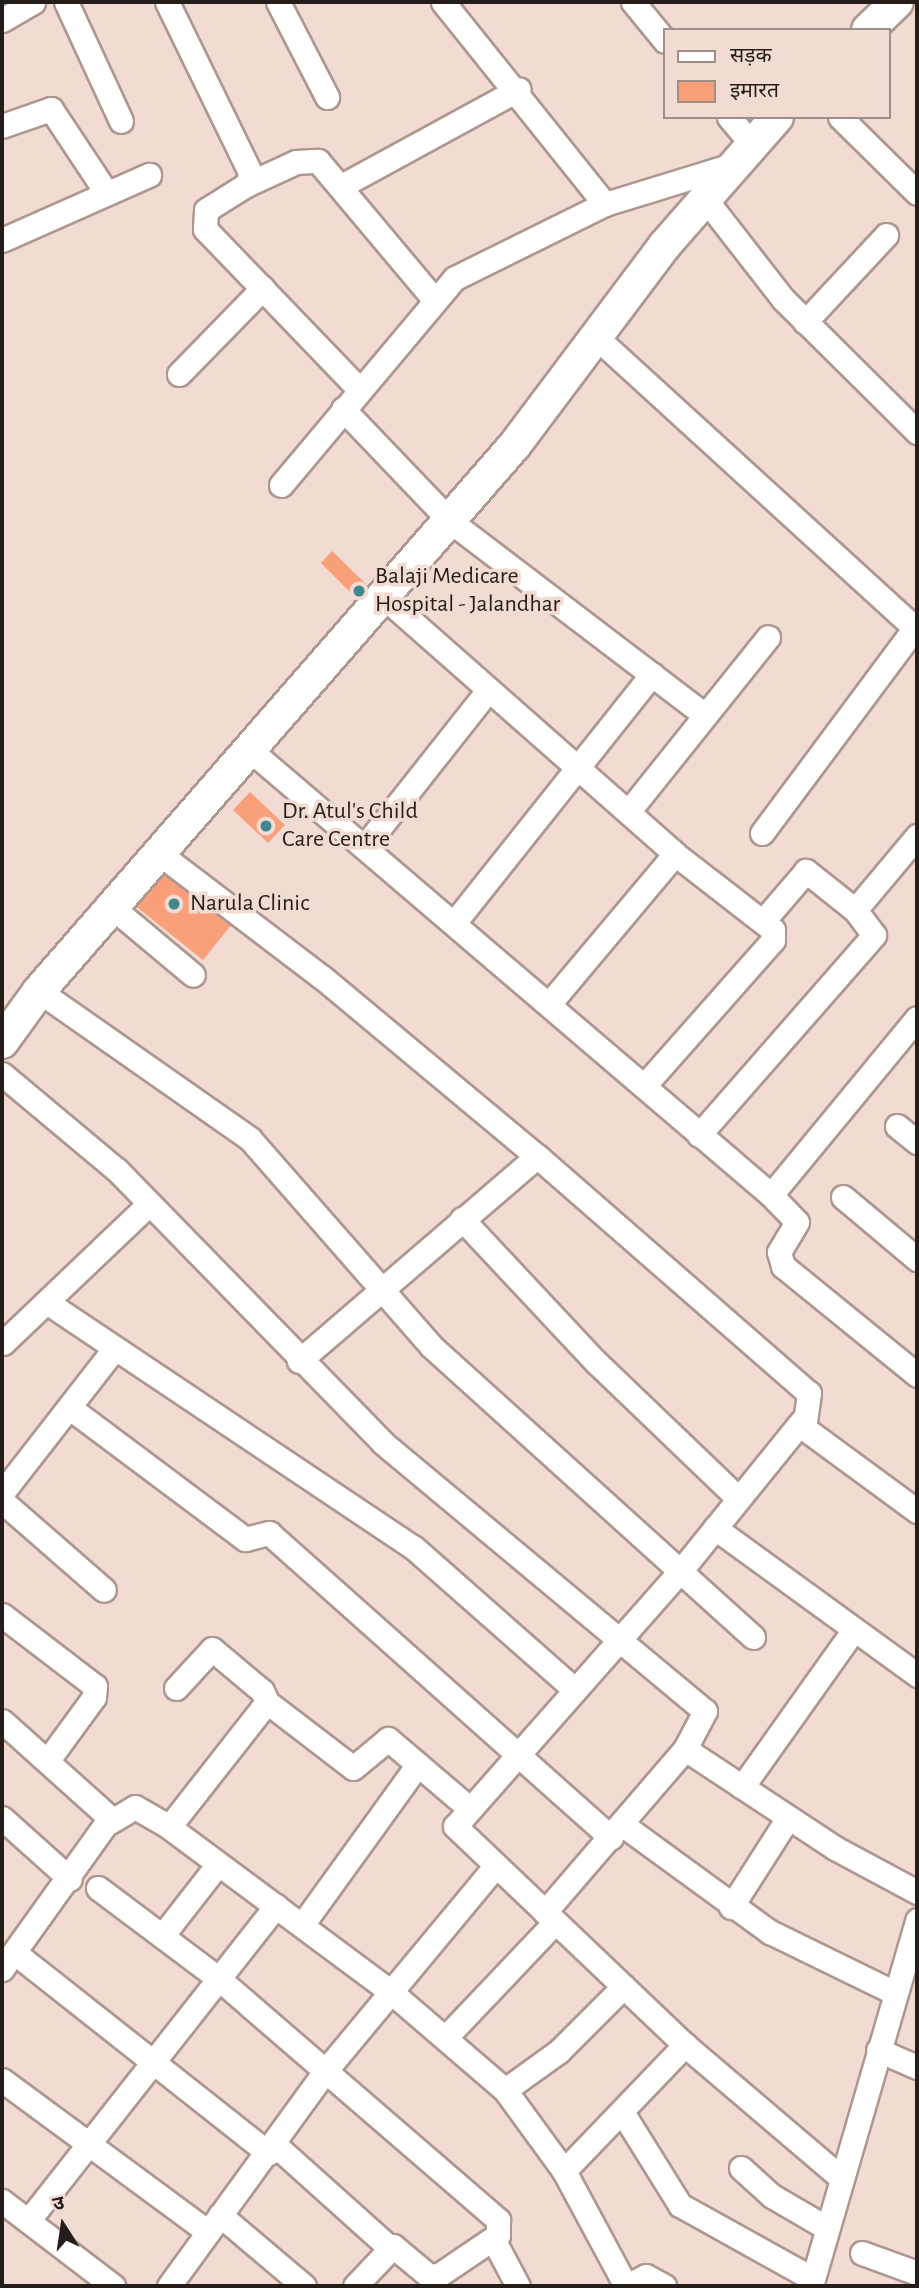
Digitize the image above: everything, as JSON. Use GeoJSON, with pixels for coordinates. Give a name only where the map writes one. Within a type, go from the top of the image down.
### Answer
{"type":"FeatureCollection","features":[{"type":"Feature","properties":{"kind":"street"},"geometry":{"type":"LineString","coordinates":[[6,11],[33,2]]}},
{"type":"Feature","properties":{"kind":"street"},"geometry":{"type":"LineString","coordinates":[[66,2],[121,121]]}},
{"type":"Feature","properties":{"kind":"street"},"geometry":{"type":"LineString","coordinates":[[167,2],[249,168],[246,185]]}},
{"type":"Feature","properties":{"kind":"street"},"geometry":{"type":"LineString","coordinates":[[278,2],[327,97]]}},
{"type":"Feature","properties":{"kind":"street"},"geometry":{"type":"LineString","coordinates":[[443,2],[519,89],[605,204]]}},
{"type":"Feature","properties":{"kind":"street"},"geometry":{"type":"LineString","coordinates":[[632,2],[664,40]]}},
{"type":"Feature","properties":{"kind":"street"},"geometry":{"type":"LineString","coordinates":[[344,185],[519,89]]}},
{"type":"Feature","properties":{"kind":"street"},"geometry":{"type":"LineString","coordinates":[[2,126],[51,109],[106,192]]}},
{"type":"Feature","properties":{"kind":"street"},"geometry":{"type":"LineString","coordinates":[[730,119],[742,153]]}},
{"type":"Feature","properties":{"kind":"street"},"geometry":{"type":"LineString","coordinates":[[2,1042],[39,990],[450,521],[742,153],[775,119]]}},
{"type":"Feature","properties":{"kind":"street"},"geometry":{"type":"LineString","coordinates":[[842,119],[917,193]]}},
{"type":"Feature","properties":{"kind":"street"},"geometry":{"type":"LineString","coordinates":[[281,485],[434,299],[475,264],[605,204],[742,153]]}},
{"type":"Feature","properties":{"kind":"street"},"geometry":{"type":"LineString","coordinates":[[359,389],[202,224],[206,210],[246,185],[312,160],[344,185],[434,299]]}},
{"type":"Feature","properties":{"kind":"street"},"geometry":{"type":"LineString","coordinates":[[2,240],[149,175]]}},
{"type":"Feature","properties":{"kind":"street"},"geometry":{"type":"LineString","coordinates":[[706,200],[805,322],[917,432]]}},
{"type":"Feature","properties":{"kind":"street"},"geometry":{"type":"LineString","coordinates":[[805,322],[886,235]]}},
{"type":"Feature","properties":{"kind":"street"},"geometry":{"type":"LineString","coordinates":[[179,374],[263,288]]}},
{"type":"Feature","properties":{"kind":"street"},"geometry":{"type":"LineString","coordinates":[[596,337],[916,629],[762,833]]}},
{"type":"Feature","properties":{"kind":"street"},"geometry":{"type":"LineString","coordinates":[[343,409],[450,521],[705,715]]}},
{"type":"Feature","properties":{"kind":"street"},"geometry":{"type":"LineString","coordinates":[[385,598],[675,854],[764,919],[773,940],[644,1086]]}},
{"type":"Feature","properties":{"kind":"street"},"geometry":{"type":"LineString","coordinates":[[628,812],[768,637]]}},
{"type":"Feature","properties":{"kind":"street"},"geometry":{"type":"LineString","coordinates":[[454,923],[652,674]]}},
{"type":"Feature","properties":{"kind":"street"},"geometry":{"type":"LineString","coordinates":[[365,846],[488,690]]}},
{"type":"Feature","properties":{"kind":"street"},"geometry":{"type":"LineString","coordinates":[[250,750],[771,1195],[797,1222],[779,1252],[783,1266],[917,1375]]}},
{"type":"Feature","properties":{"kind":"street"},"geometry":{"type":"LineString","coordinates":[[855,910],[916,841]]}},
{"type":"Feature","properties":{"kind":"street"},"geometry":{"type":"LineString","coordinates":[[160,854],[323,978],[537,1156],[809,1393],[801,1422],[681,1570],[520,1754],[469,1808],[456,1830],[685,2045],[839,2176]]}},
{"type":"Feature","properties":{"kind":"street"},"geometry":{"type":"LineString","coordinates":[[549,1004],[675,854]]}},
{"type":"Feature","properties":{"kind":"street"},"geometry":{"type":"LineString","coordinates":[[699,1135],[873,939],[873,929],[855,910],[802,871],[764,919]]}},
{"type":"Feature","properties":{"kind":"street"},"geometry":{"type":"LineString","coordinates":[[113,908],[193,975]]}},
{"type":"Feature","properties":{"kind":"street"},"geometry":{"type":"LineString","coordinates":[[39,990],[250,1139],[431,1346],[753,1637]]}},
{"type":"Feature","properties":{"kind":"street"},"geometry":{"type":"LineString","coordinates":[[771,1195],[917,1018]]}},
{"type":"Feature","properties":{"kind":"street"},"geometry":{"type":"LineString","coordinates":[[2,1074],[149,1204],[299,1361],[383,1443],[618,1643],[705,1711],[685,1749],[550,1917],[446,2037]]}},
{"type":"Feature","properties":{"kind":"street"},"geometry":{"type":"LineString","coordinates":[[897,1126],[917,1142]]}},
{"type":"Feature","properties":{"kind":"street"},"geometry":{"type":"LineString","coordinates":[[299,1361],[379,1286],[537,1156]]}},
{"type":"Feature","properties":{"kind":"street"},"geometry":{"type":"LineString","coordinates":[[843,1197],[917,1259]]}},
{"type":"Feature","properties":{"kind":"street"},"geometry":{"type":"LineString","coordinates":[[3,1343],[149,1204]]}},
{"type":"Feature","properties":{"kind":"street"},"geometry":{"type":"LineString","coordinates":[[462,1219],[596,1362],[738,1498]]}},
{"type":"Feature","properties":{"kind":"street"},"geometry":{"type":"LineString","coordinates":[[48,1303],[413,1547],[575,1690]]}},
{"type":"Feature","properties":{"kind":"street"},"geometry":{"type":"LineString","coordinates":[[2,1493],[114,1349]]}},
{"type":"Feature","properties":{"kind":"street"},"geometry":{"type":"LineString","coordinates":[[70,1408],[245,1539],[268,1533],[520,1754],[617,1831],[801,1951],[895,1993]]}},
{"type":"Feature","properties":{"kind":"street"},"geometry":{"type":"LineString","coordinates":[[801,1422],[917,1511]]}},
{"type":"Feature","properties":{"kind":"street"},"geometry":{"type":"LineString","coordinates":[[2,1501],[104,1590]]}},
{"type":"Feature","properties":{"kind":"street"},"geometry":{"type":"LineString","coordinates":[[715,1528],[917,1675]]}},
{"type":"Feature","properties":{"kind":"street"},"geometry":{"type":"LineString","coordinates":[[2,1615],[95,1686],[94,1697],[48,1760]]}},
{"type":"Feature","properties":{"kind":"street"},"geometry":{"type":"LineString","coordinates":[[742,1787],[853,1631]]}},
{"type":"Feature","properties":{"kind":"street"},"geometry":{"type":"LineString","coordinates":[[176,1688],[212,1649],[262,1690],[267,1702],[349,1767],[356,1767],[386,1738],[469,1808]]}},
{"type":"Feature","properties":{"kind":"street"},"geometry":{"type":"LineString","coordinates":[[169,1827],[267,1702]]}},
{"type":"Feature","properties":{"kind":"street"},"geometry":{"type":"LineString","coordinates":[[2,1721],[108,1812],[110,1822]]}},
{"type":"Feature","properties":{"kind":"street"},"geometry":{"type":"LineString","coordinates":[[685,1749],[788,1818],[917,1892]]}},
{"type":"Feature","properties":{"kind":"street"},"geometry":{"type":"LineString","coordinates":[[302,1925],[418,1764]]}},
{"type":"Feature","properties":{"kind":"street"},"geometry":{"type":"LineString","coordinates":[[493,2239],[433,2277],[390,2248],[271,2149],[153,2059],[8,1961],[71,1879],[110,1822],[135,1807],[169,1827],[391,1992],[446,2037],[505,2090],[564,2171],[626,2286],[646,2276],[664,2286]]}},
{"type":"Feature","properties":{"kind":"street"},"geometry":{"type":"LineString","coordinates":[[2,1818],[71,1879]]}},
{"type":"Feature","properties":{"kind":"street"},"geometry":{"type":"LineString","coordinates":[[731,1907],[788,1818]]}},
{"type":"Feature","properties":{"kind":"street"},"geometry":{"type":"LineString","coordinates":[[162,1936],[218,1864]]}},
{"type":"Feature","properties":{"kind":"street"},"geometry":{"type":"LineString","coordinates":[[169,2286],[326,2070],[494,1868]]}},
{"type":"Feature","properties":{"kind":"street"},"geometry":{"type":"LineString","coordinates":[[98,1888],[219,1979],[498,2220],[493,2239],[518,2286]]}},
{"type":"Feature","properties":{"kind":"street"},"geometry":{"type":"LineString","coordinates":[[28,2221],[276,1906]]}},
{"type":"Feature","properties":{"kind":"street"},"geometry":{"type":"LineString","coordinates":[[624,2115],[680,2205],[812,2283],[839,2176],[917,1920]]}},
{"type":"Feature","properties":{"kind":"street"},"geometry":{"type":"LineString","coordinates":[[505,2090],[559,2050],[623,1987]]}},
{"type":"Feature","properties":{"kind":"street"},"geometry":{"type":"LineString","coordinates":[[564,2171],[624,2115],[685,2045]]}},
{"type":"Feature","properties":{"kind":"street"},"geometry":{"type":"LineString","coordinates":[[878,2050],[917,2067]]}},
{"type":"Feature","properties":{"kind":"street"},"geometry":{"type":"LineString","coordinates":[[2,2080],[304,2286]]}},
{"type":"Feature","properties":{"kind":"street"},"geometry":{"type":"LineString","coordinates":[[741,2168],[772,2196],[827,2228]]}},
{"type":"Feature","properties":{"kind":"street"},"geometry":{"type":"LineString","coordinates":[[2,2201],[113,2286]]}},
{"type":"Feature","properties":{"kind":"street"},"geometry":{"type":"LineString","coordinates":[[355,2286],[390,2248]]}},
{"type":"Feature","properties":{"kind":"street"},"geometry":{"type":"LineString","coordinates":[[862,2253],[917,2273]]}},
{"type":"Feature","properties":{"kind":"building"},"geometry":{"type":"Polygon","coordinates":[[[332,551],[375,593],[363,605],[321,563],[332,551]]]}},
{"type":"Feature","properties":{"kind":"building"},"geometry":{"type":"Polygon","coordinates":[[[250,792],[285,825],[268,843],[233,810],[250,792]]]}},
{"type":"Feature","properties":{"kind":"building"},"geometry":{"type":"Polygon","coordinates":[[[166,863],[236,919],[203,960],[133,904],[166,863]]]}},
{"type":"Feature","properties":{"kind":"place","name":"Balaji Medicare Hospital - Jalandhar"},"geometry":{"type":"Point","coordinates":[359,591]}},
{"type":"Feature","properties":{"kind":"place","name":"Dr. Atul's Child Care Centre"},"geometry":{"type":"Point","coordinates":[266,826]}},
{"type":"Feature","properties":{"kind":"place","name":"Narula Clinic"},"geometry":{"type":"Point","coordinates":[174,904]}}]}
